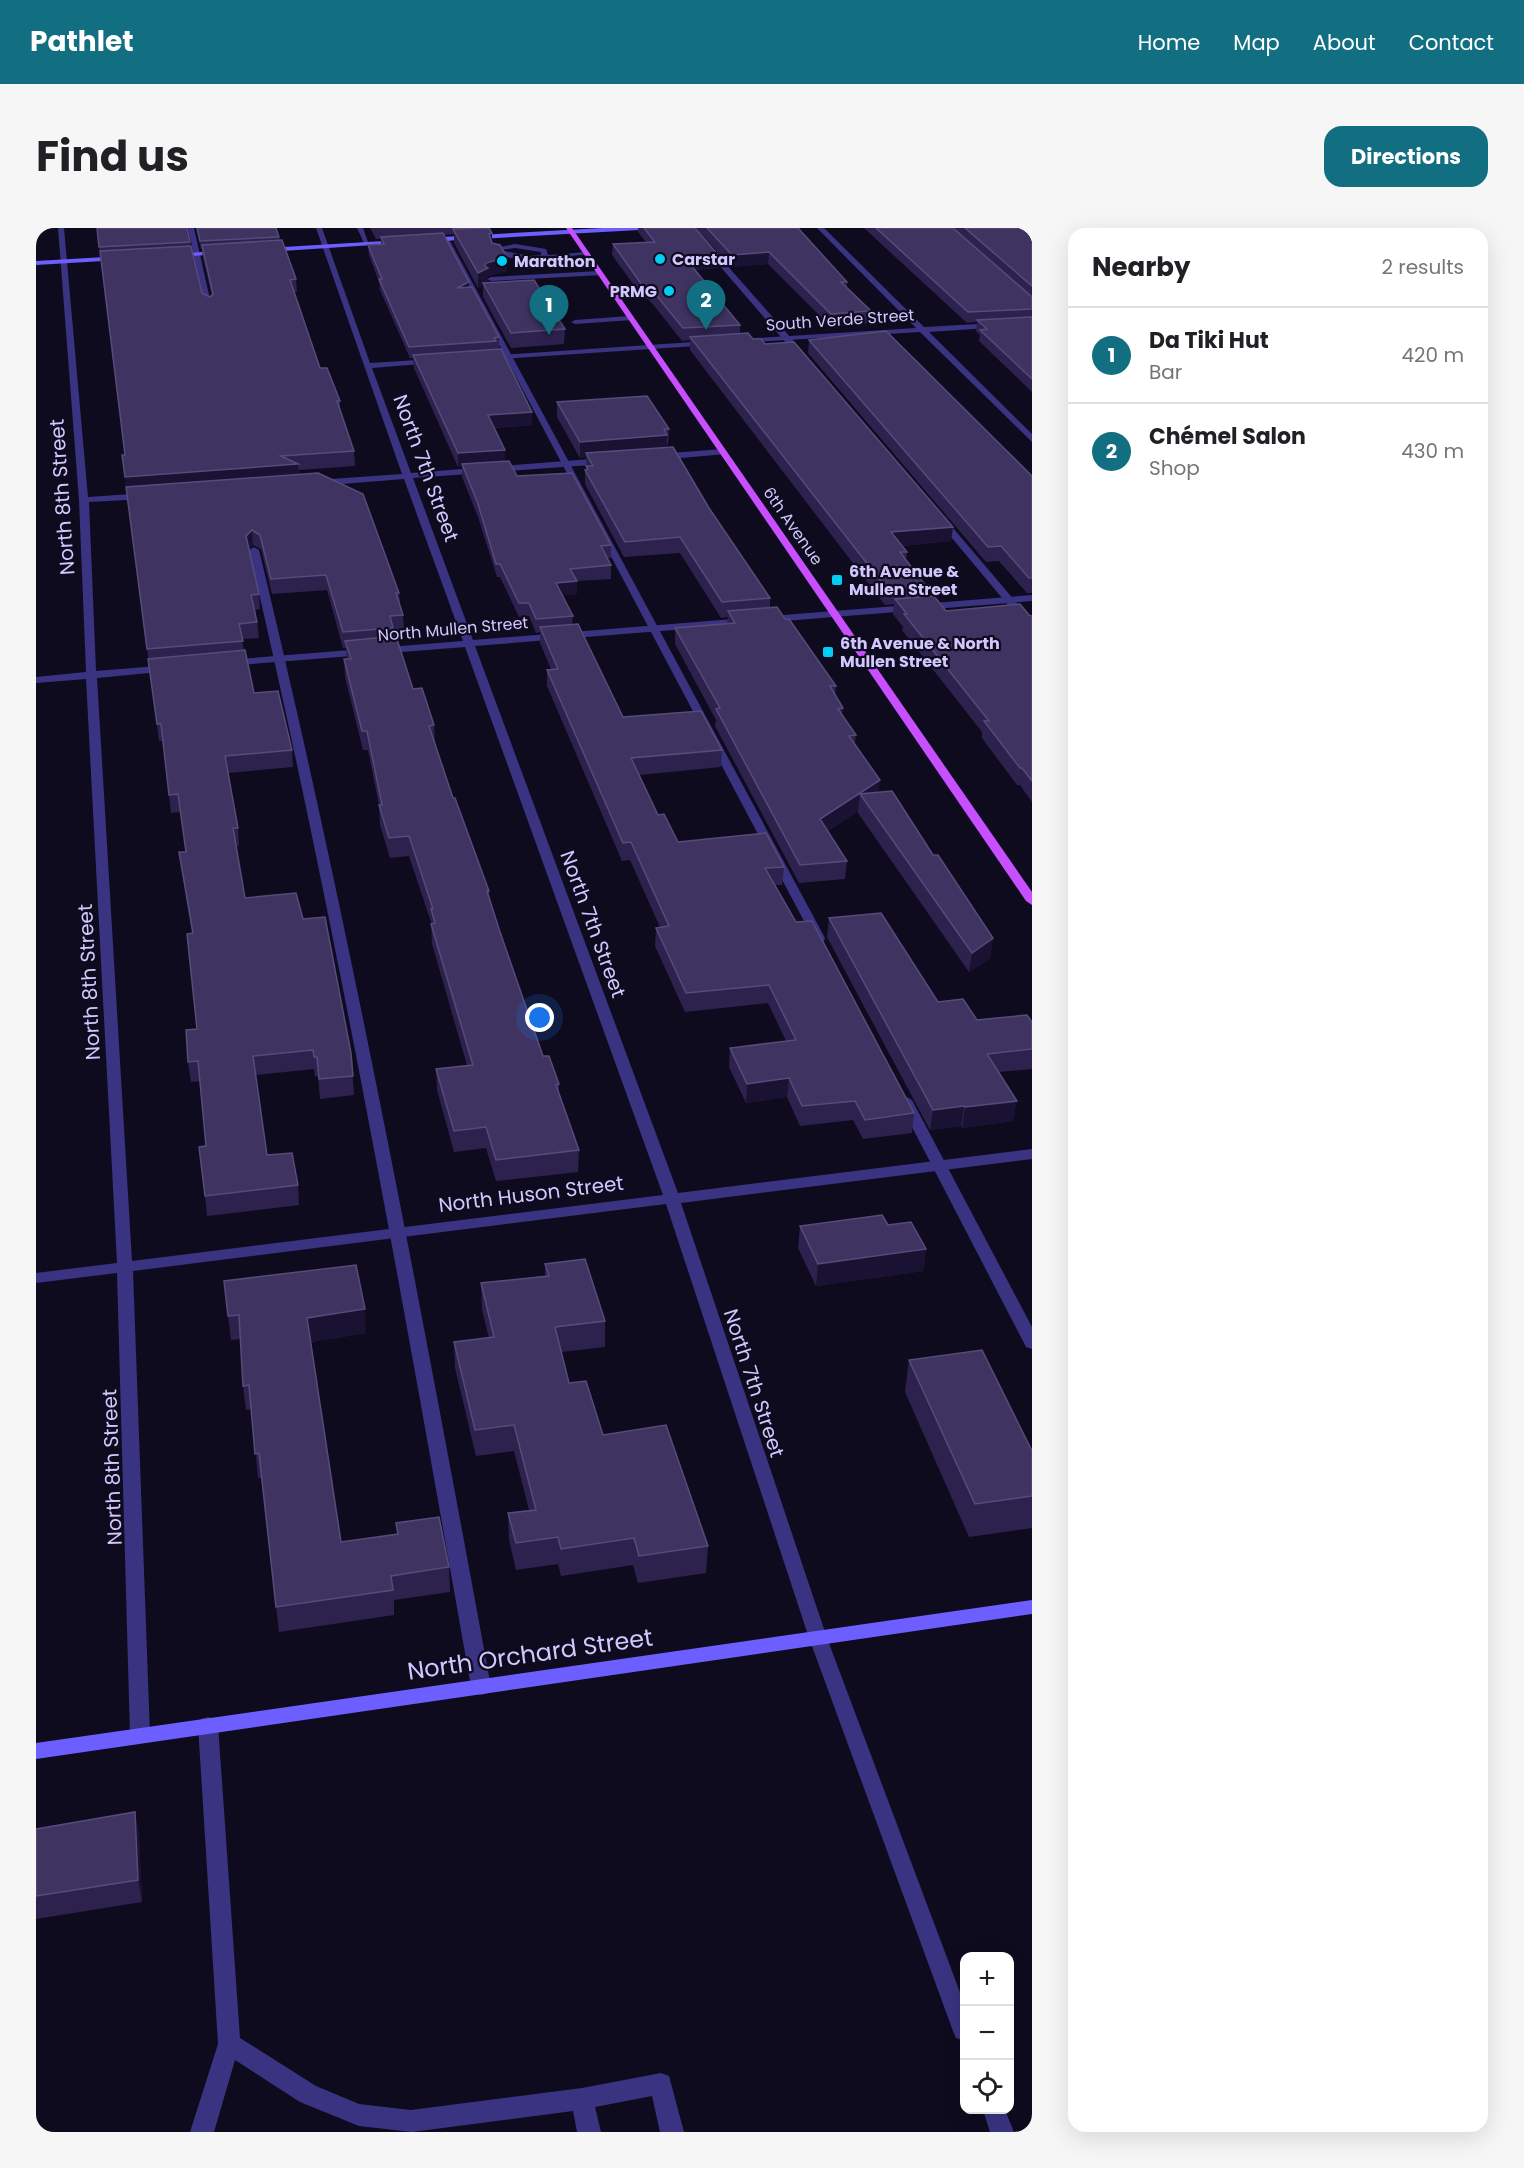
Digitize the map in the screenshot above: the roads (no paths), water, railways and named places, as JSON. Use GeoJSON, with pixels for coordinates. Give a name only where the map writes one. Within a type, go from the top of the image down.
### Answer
{"type":"FeatureCollection","features":[{"type":"Feature","properties":{"kind":"main road","name":"6th Avenue"},"geometry":{"type":"LineString","coordinates":[[570,230],[1032,901]]}},
{"type":"Feature","properties":{"kind":"street","name":"North 8th Street"},"geometry":{"type":"LineString","coordinates":[[61,228],[84,500],[91,675],[125,1267],[140,1735]]}},
{"type":"Feature","properties":{"kind":"street"},"geometry":{"type":"LineString","coordinates":[[191,228],[208,306]]}},
{"type":"Feature","properties":{"kind":"street","name":"North 7th Street"},"geometry":{"type":"LineString","coordinates":[[319,228],[367,366],[672,1198],[818,1638],[960,2020]]}},
{"type":"Feature","properties":{"kind":"street"},"geometry":{"type":"LineString","coordinates":[[360,228],[367,244]]}},
{"type":"Feature","properties":{"kind":"street"},"geometry":{"type":"LineString","coordinates":[[256,250],[570,230],[639,228]]}},
{"type":"Feature","properties":{"kind":"street"},"geometry":{"type":"LineString","coordinates":[[690,228],[810,365]]}},
{"type":"Feature","properties":{"kind":"street"},"geometry":{"type":"LineString","coordinates":[[820,228],[1032,439]]}},
{"type":"Feature","properties":{"kind":"street"},"geometry":{"type":"LineString","coordinates":[[487,237],[497,254],[530,258],[586,254]]}},
{"type":"Feature","properties":{"kind":"street"},"geometry":{"type":"LineString","coordinates":[[446,239],[828,954]]}},
{"type":"Feature","properties":{"kind":"street"},"geometry":{"type":"LineString","coordinates":[[164,255],[232,252]]}},
{"type":"Feature","properties":{"kind":"street"},"geometry":{"type":"LineString","coordinates":[[36,263],[130,257]]}},
{"type":"Feature","properties":{"kind":"street"},"geometry":{"type":"LineString","coordinates":[[491,279],[599,273]]}},
{"type":"Feature","properties":{"kind":"street"},"geometry":{"type":"LineString","coordinates":[[575,322],[630,318]]}},
{"type":"Feature","properties":{"kind":"street","name":"South Verde Street"},"geometry":{"type":"LineString","coordinates":[[730,342],[1032,323]]}},
{"type":"Feature","properties":{"kind":"street"},"geometry":{"type":"LineString","coordinates":[[474,359],[719,343]]}},
{"type":"Feature","properties":{"kind":"street"},"geometry":{"type":"LineString","coordinates":[[367,366],[439,361]]}},
{"type":"Feature","properties":{"kind":"street"},"geometry":{"type":"LineString","coordinates":[[647,458],[723,452]]}},
{"type":"Feature","properties":{"kind":"street"},"geometry":{"type":"LineString","coordinates":[[304,484],[613,460]]}},
{"type":"Feature","properties":{"kind":"street"},"geometry":{"type":"LineString","coordinates":[[84,500],[153,495]]}},
{"type":"Feature","properties":{"kind":"street"},"geometry":{"type":"LineString","coordinates":[[933,510],[1032,627]]}},
{"type":"Feature","properties":{"kind":"street"},"geometry":{"type":"LineString","coordinates":[[254,550],[280,659],[399,1232],[481,1687]]}},
{"type":"Feature","properties":{"kind":"street","name":"North Mullen Street"},"geometry":{"type":"LineString","coordinates":[[221,664],[1032,598]]}},
{"type":"Feature","properties":{"kind":"street"},"geometry":{"type":"LineString","coordinates":[[36,680],[185,667]]}},
{"type":"Feature","properties":{"kind":"street"},"geometry":{"type":"LineString","coordinates":[[900,1092],[1032,1343]]}},
{"type":"Feature","properties":{"kind":"street","name":"North Huson Street"},"geometry":{"type":"LineString","coordinates":[[36,1278],[1032,1154]]}},
{"type":"Feature","properties":{"kind":"street","name":"North Orchard Street"},"geometry":{"type":"LineString","coordinates":[[36,1751],[1032,1607]]}},
{"type":"Feature","properties":{"kind":"street"},"geometry":{"type":"LineString","coordinates":[[202,2132],[229,2044],[208,1725]]}},
{"type":"Feature","properties":{"kind":"street"},"geometry":{"type":"LineString","coordinates":[[229,2044],[308,2094],[359,2115],[411,2121],[582,2099],[661,2084],[672,2132]]}},
{"type":"Feature","properties":{"kind":"street"},"geometry":{"type":"LineString","coordinates":[[582,2099],[589,2132]]}},
{"type":"Feature","properties":{"kind":"street"},"geometry":{"type":"LineString","coordinates":[[996,2114],[1002,2132]]}},
{"type":"Feature","properties":{"kind":"place","name":"Carstar"},"geometry":{"type":"Point","coordinates":[660,259]}},
{"type":"Feature","properties":{"kind":"place","name":"Marathon"},"geometry":{"type":"Point","coordinates":[502,261]}},
{"type":"Feature","properties":{"kind":"place","name":"PRMG"},"geometry":{"type":"Point","coordinates":[669,291]}},
{"type":"Feature","properties":{"kind":"place","name":"Chémel Salon"},"geometry":{"type":"Point","coordinates":[706,330]}},
{"type":"Feature","properties":{"kind":"place","name":"Da Tiki Hut"},"geometry":{"type":"Point","coordinates":[549,335]}},
{"type":"Feature","properties":{"kind":"place","name":"6th Avenue & Mullen Street"},"geometry":{"type":"Point","coordinates":[837,580]}},
{"type":"Feature","properties":{"kind":"place","name":"6th Avenue & North Mullen Street"},"geometry":{"type":"Point","coordinates":[828,652]}}]}
